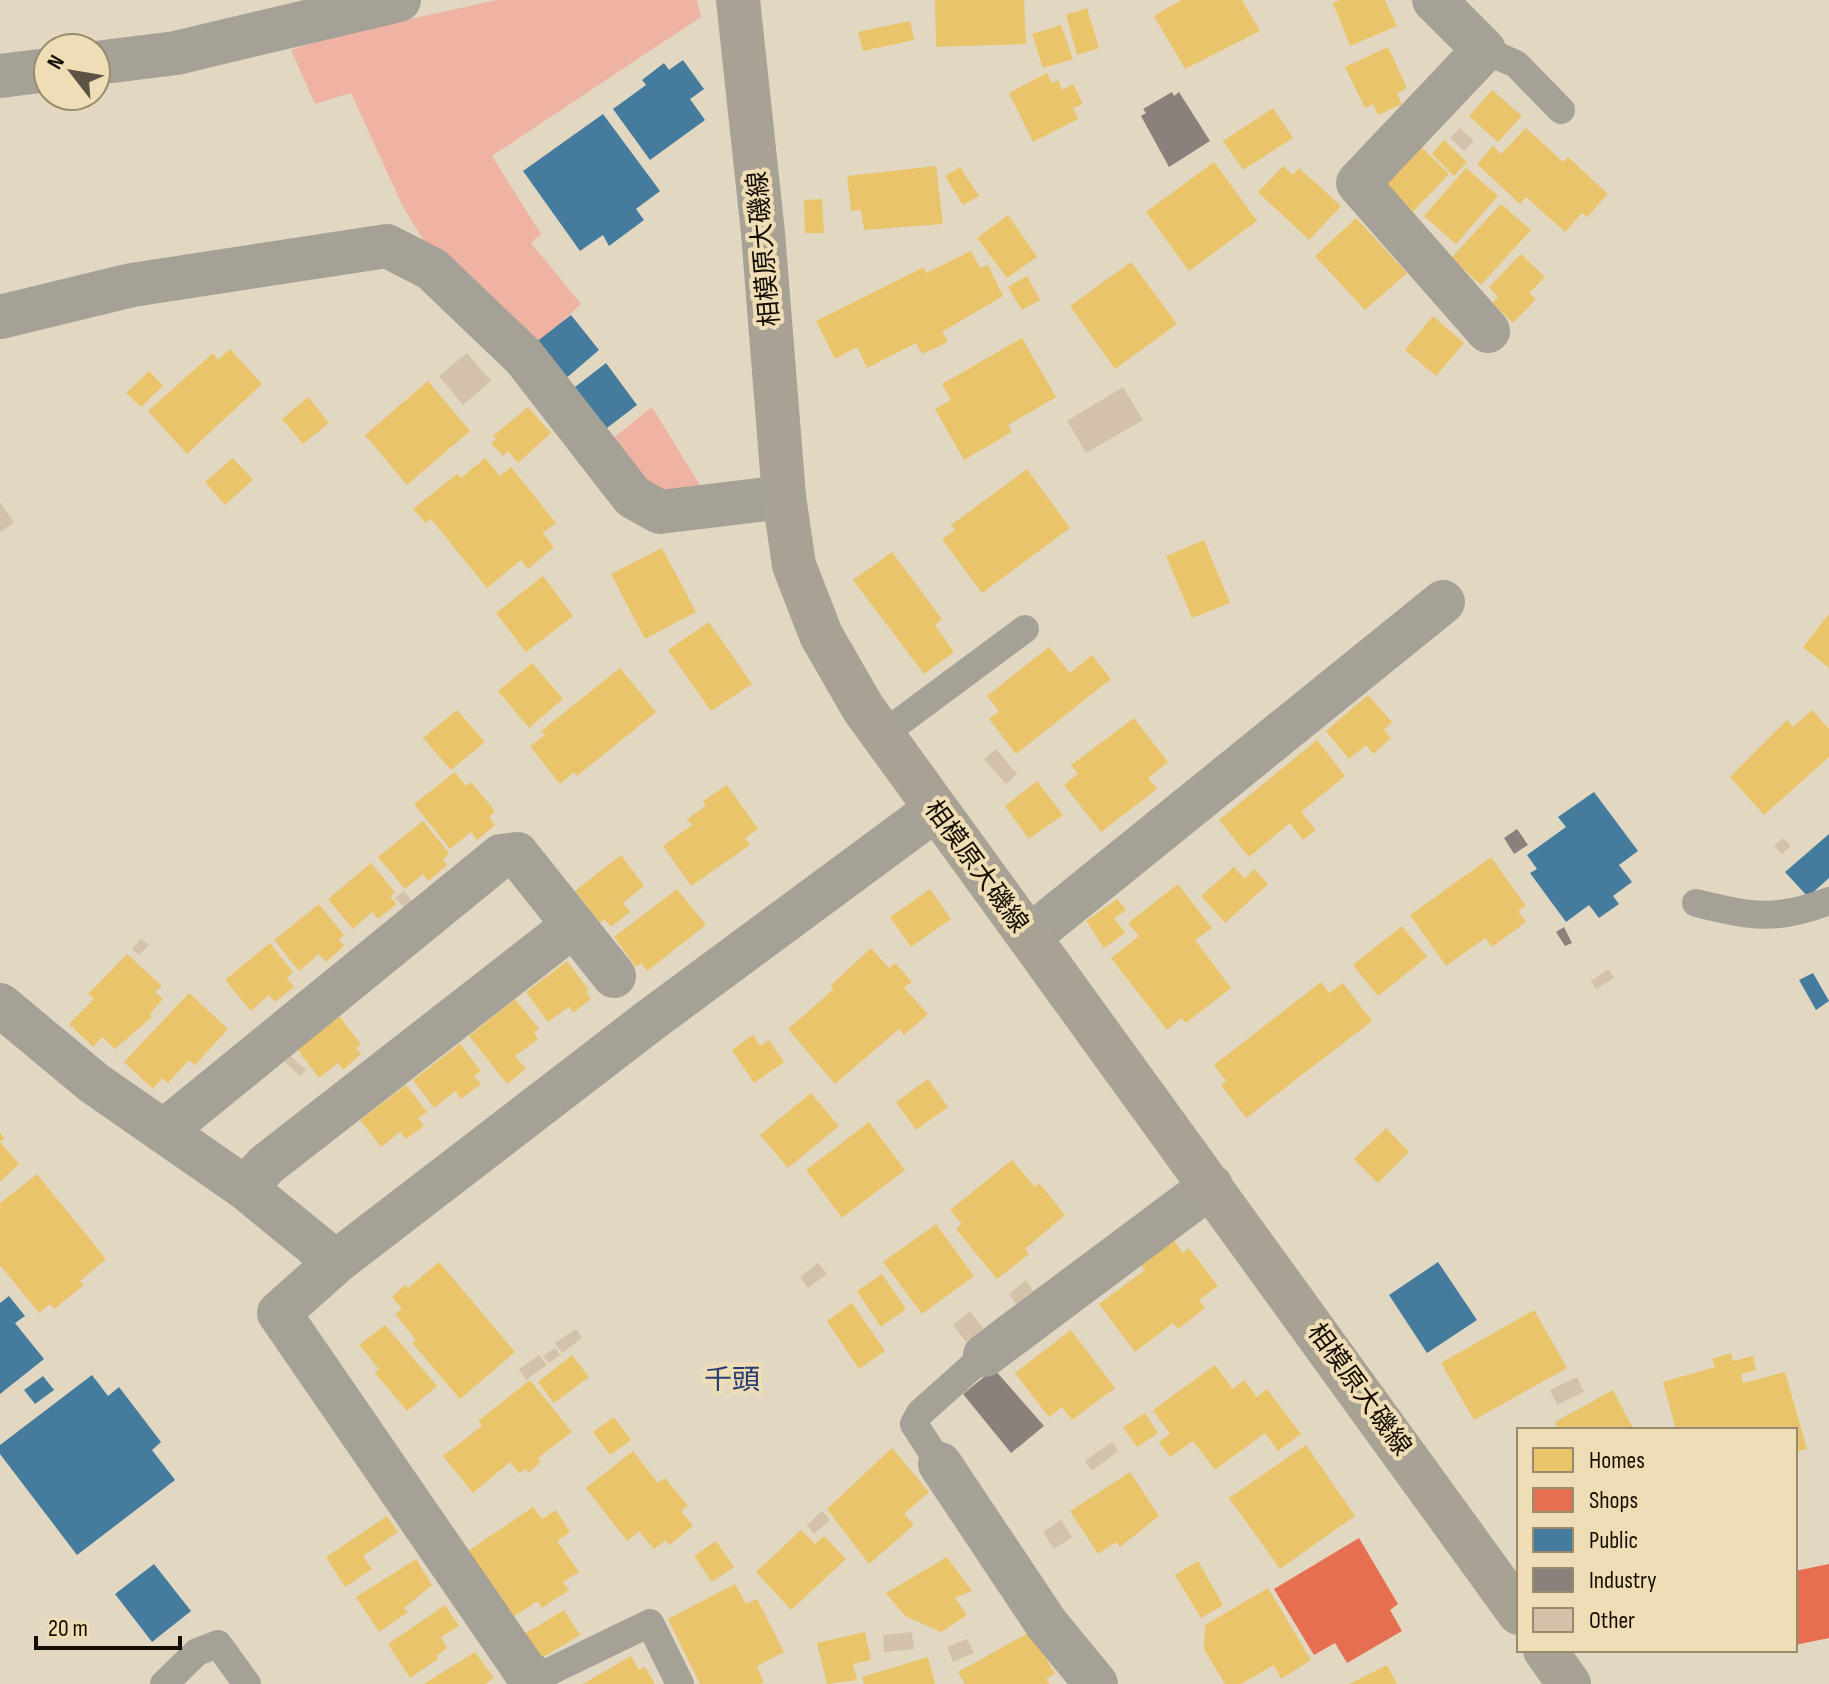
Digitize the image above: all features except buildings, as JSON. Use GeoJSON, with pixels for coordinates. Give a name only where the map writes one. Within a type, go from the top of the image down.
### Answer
{"type":"FeatureCollection","features":[{"type":"Feature","properties":{"kind":"main road","name":"相模原大磯線"},"geometry":{"type":"LineString","coordinates":[[738,0],[763,233],[784,497],[794,565],[821,635],[882,735],[1517,1610]]}},
{"type":"Feature","properties":{"kind":"main road"},"geometry":{"type":"LineString","coordinates":[[1546,1652],[1569,1684]]}},
{"type":"Feature","properties":{"kind":"street"},"geometry":{"type":"LineString","coordinates":[[112,61],[176,53],[399,0]]}},
{"type":"Feature","properties":{"kind":"street"},"geometry":{"type":"LineString","coordinates":[[1434,0],[1484,50],[1358,183],[1488,331]]}},
{"type":"Feature","properties":{"kind":"street"},"geometry":{"type":"LineString","coordinates":[[0,76],[32,72]]}},
{"type":"Feature","properties":{"kind":"street"},"geometry":{"type":"LineString","coordinates":[[0,317],[132,285],[387,246],[432,269],[524,357],[633,497],[660,512],[784,497]]}},
{"type":"Feature","properties":{"kind":"street"},"geometry":{"type":"LineString","coordinates":[[1029,937],[1443,602]]}},
{"type":"Feature","properties":{"kind":"street"},"geometry":{"type":"LineString","coordinates":[[536,1678],[525,1671],[279,1313],[336,1262],[648,1022],[936,809]]}},
{"type":"Feature","properties":{"kind":"street"},"geometry":{"type":"LineString","coordinates":[[164,1131],[501,856],[517,854],[614,976]]}},
{"type":"Feature","properties":{"kind":"street"},"geometry":{"type":"LineString","coordinates":[[245,1188],[266,1165],[574,925]]}},
{"type":"Feature","properties":{"kind":"street"},"geometry":{"type":"LineString","coordinates":[[0,1005],[94,1083],[245,1188],[336,1262]]}},
{"type":"Feature","properties":{"kind":"street"},"geometry":{"type":"LineString","coordinates":[[985,1355],[1211,1186]]}},
{"type":"Feature","properties":{"kind":"street"},"geometry":{"type":"LineString","coordinates":[[940,1464],[962,1514],[1096,1684]]}},
{"type":"Feature","properties":{"kind":"lane"},"geometry":{"type":"LineString","coordinates":[[1484,50],[1516,64],[1561,110]]}},
{"type":"Feature","properties":{"kind":"lane"},"geometry":{"type":"LineString","coordinates":[[882,735],[1025,629]]}},
{"type":"Feature","properties":{"kind":"lane"},"geometry":{"type":"LineString","coordinates":[[1696,903],[1754,917],[1798,913],[1829,901]]}},
{"type":"Feature","properties":{"kind":"lane"},"geometry":{"type":"LineString","coordinates":[[940,1464],[914,1424],[920,1413],[985,1355]]}},
{"type":"Feature","properties":{"kind":"lane"},"geometry":{"type":"LineString","coordinates":[[536,1678],[650,1623],[680,1684]]}},
{"type":"Feature","properties":{"kind":"lane"},"geometry":{"type":"LineString","coordinates":[[164,1684],[197,1652],[218,1644],[247,1684]]}},
{"type":"Feature","properties":{"kind":"shaded area"},"geometry":{"type":"Polygon","coordinates":[[[497,0],[697,0],[701,17],[492,156],[541,234],[531,243],[581,304],[539,343],[435,259],[403,207],[351,93],[315,104],[291,50],[332,36],[497,0]]]}},
{"type":"Feature","properties":{"kind":"shaded area"},"geometry":{"type":"Polygon","coordinates":[[[652,407],[703,490],[664,498],[606,444],[652,407]]]}},
{"type":"Feature","properties":{"kind":"district","name":"千頭"},"geometry":{"type":"Point","coordinates":[732,1379]}}]}
